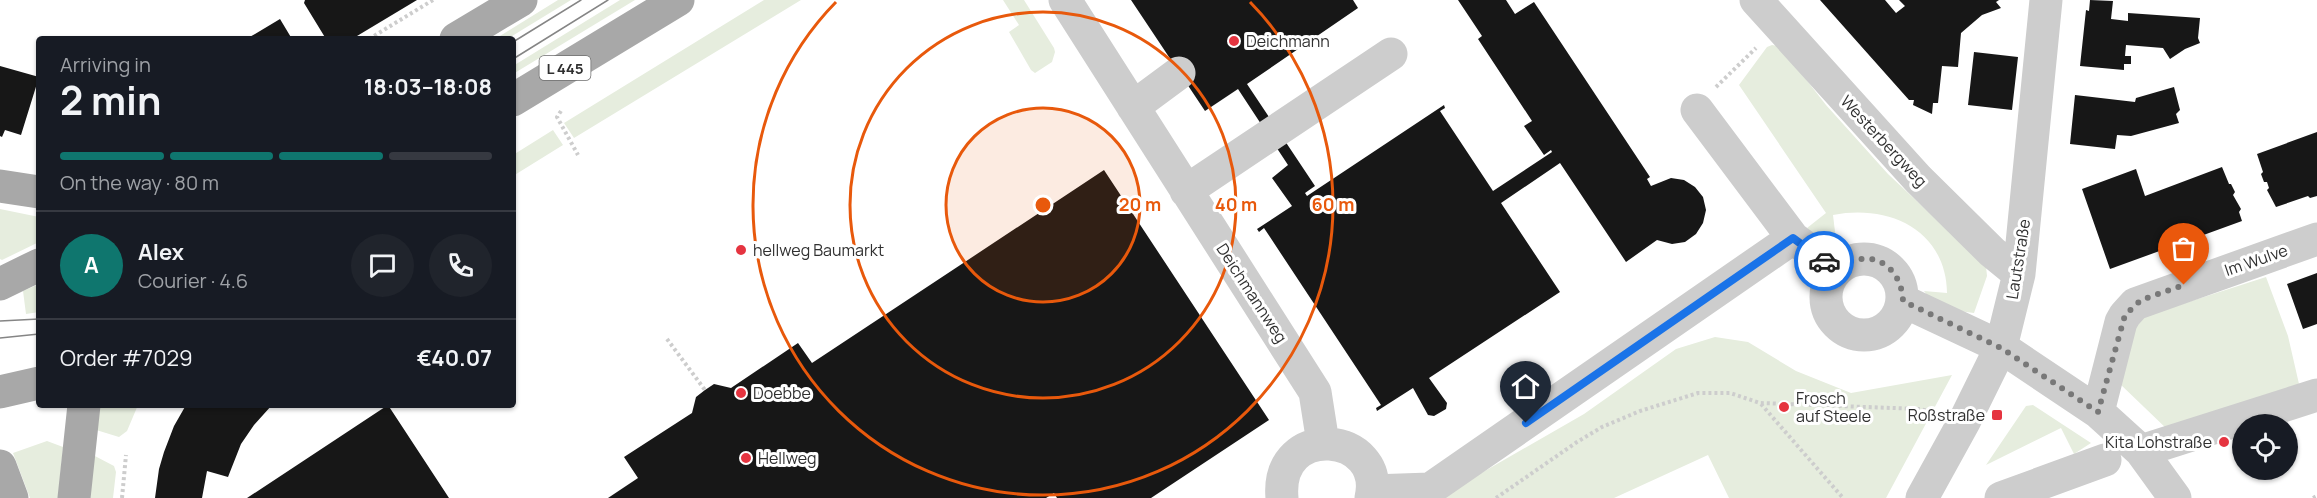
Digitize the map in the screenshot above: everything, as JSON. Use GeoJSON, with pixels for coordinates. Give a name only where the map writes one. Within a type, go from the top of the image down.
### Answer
{"type":"FeatureCollection","features":[{"type":"Feature","properties":{"kind":"main road"},"geometry":{"type":"LineString","coordinates":[[461,36],[520,0]]}},
{"type":"Feature","properties":{"kind":"main road","name":"L 445"},"geometry":{"type":"LineString","coordinates":[[516,98],[678,0]]}},
{"type":"Feature","properties":{"kind":"main road"},"geometry":{"type":"LineString","coordinates":[[0,186],[36,192]]}},
{"type":"Feature","properties":{"kind":"main road"},"geometry":{"type":"LineString","coordinates":[[0,285],[36,267]]}},
{"type":"Feature","properties":{"kind":"main road"},"geometry":{"type":"LineString","coordinates":[[0,392],[36,384]]}},
{"type":"Feature","properties":{"kind":"main road"},"geometry":{"type":"LineString","coordinates":[[74,498],[84,408]]}},
{"type":"Feature","properties":{"kind":"main road"},"geometry":{"type":"LineString","coordinates":[[0,466],[12,498]]}},
{"type":"Feature","properties":{"kind":"street","name":"Deichmannweg"},"geometry":{"type":"LineString","coordinates":[[1065,0],[1315,392],[1323,442]]}},
{"type":"Feature","properties":{"kind":"street","name":"Westerbergweg"},"geometry":{"type":"LineString","coordinates":[[1756,0],[1918,179],[1992,252],[2019,274]]}},
{"type":"Feature","properties":{"kind":"street","name":"Lautstraße"},"geometry":{"type":"LineString","coordinates":[[1922,498],[2001,348],[2019,274],[2046,0]]}},
{"type":"Feature","properties":{"kind":"street"},"geometry":{"type":"LineString","coordinates":[[1186,191],[1391,54]]}},
{"type":"Feature","properties":{"kind":"street"},"geometry":{"type":"LineString","coordinates":[[1133,107],[1179,73]]}},
{"type":"Feature","properties":{"kind":"street"},"geometry":{"type":"LineString","coordinates":[[1697,110],[1793,238],[1836,270]]}},
{"type":"Feature","properties":{"kind":"street"},"geometry":{"type":"LineString","coordinates":[[1282,498],[1281,482],[1286,467],[1295,455],[1323,442],[1339,444],[1353,451],[1364,462],[1371,476],[1372,495],[1431,489],[1793,238]]}},
{"type":"Feature","properties":{"kind":"street","name":"Im Wulve"},"geometry":{"type":"LineString","coordinates":[[2098,412],[2121,322],[2130,308],[2141,300],[2317,239]]}},
{"type":"Feature","properties":{"kind":"street"},"geometry":{"type":"LineString","coordinates":[[1869,258],[1890,268],[1898,278],[1903,301],[1892,325],[1881,332],[1868,335],[1854,334],[1842,329],[1827,308],[1828,281],[1836,270],[1845,263],[1869,258]]}},
{"type":"Feature","properties":{"kind":"street"},"geometry":{"type":"LineString","coordinates":[[1903,301],[2001,348],[2098,412],[2141,450],[2175,498]]}},
{"type":"Feature","properties":{"kind":"street"},"geometry":{"type":"LineString","coordinates":[[2141,450],[2317,394]]}},
{"type":"Feature","properties":{"kind":"street"},"geometry":{"type":"LineString","coordinates":[[2001,498],[2105,460]]}},
{"type":"Feature","properties":{"kind":"path"},"geometry":{"type":"LineString","coordinates":[[374,36],[433,0]]}},
{"type":"Feature","properties":{"kind":"path"},"geometry":{"type":"LineString","coordinates":[[1697,110],[1712,91],[1778,26]]}},
{"type":"Feature","properties":{"kind":"path"},"geometry":{"type":"LineString","coordinates":[[557,117],[578,155]]}},
{"type":"Feature","properties":{"kind":"path"},"geometry":{"type":"LineString","coordinates":[[668,339],[705,390]]}},
{"type":"Feature","properties":{"kind":"path"},"geometry":{"type":"LineString","coordinates":[[1496,498],[1602,427],[1640,411],[1698,393],[1730,393],[1760,403],[1919,409],[1965,420]]}},
{"type":"Feature","properties":{"kind":"path"},"geometry":{"type":"LineString","coordinates":[[1760,403],[1842,498]]}},
{"type":"Feature","properties":{"kind":"path"},"geometry":{"type":"LineString","coordinates":[[122,498],[126,455]]}},
{"type":"Feature","properties":{"kind":"path"},"geometry":{"type":"LineString","coordinates":[[2313,498],[2317,496]]}},
{"type":"Feature","properties":{"kind":"green space"},"geometry":{"type":"Polygon","coordinates":[[[558,0],[571,0],[512,36],[500,36],[558,0]]]}},
{"type":"Feature","properties":{"kind":"green space"},"geometry":{"type":"Polygon","coordinates":[[[620,0],[635,0],[516,72],[516,64],[620,0]]]}},
{"type":"Feature","properties":{"kind":"green space"},"geometry":{"type":"Polygon","coordinates":[[[764,0],[801,0],[574,138],[564,123],[764,0]]]}},
{"type":"Feature","properties":{"kind":"green space"},"geometry":{"type":"Polygon","coordinates":[[[1003,0],[1024,0],[1054,48],[1052,62],[1035,73],[1009,32],[1019,25],[1003,0]]]}},
{"type":"Feature","properties":{"kind":"green space"},"geometry":{"type":"Polygon","coordinates":[[[1772,45],[1784,51],[1826,105],[1888,174],[1986,266],[1987,276],[1974,313],[1940,305],[1924,291],[1947,293],[1944,271],[1937,253],[1911,226],[1893,218],[1874,214],[1833,215],[1836,240],[1831,242],[1820,240],[1807,228],[1826,213],[1739,85],[1767,47],[1772,45]]]}},
{"type":"Feature","properties":{"kind":"green space"},"geometry":{"type":"Polygon","coordinates":[[[553,130],[563,145],[516,174],[516,153],[553,130]]]}},
{"type":"Feature","properties":{"kind":"green space"},"geometry":{"type":"Polygon","coordinates":[[[0,209],[36,216],[36,243],[0,259],[0,209]]]}},
{"type":"Feature","properties":{"kind":"green space"},"geometry":{"type":"Polygon","coordinates":[[[2266,277],[2288,336],[2299,384],[2169,431],[2119,383],[2137,322],[2148,315],[2266,277]]]}},
{"type":"Feature","properties":{"kind":"green space"},"geometry":{"type":"Polygon","coordinates":[[[36,285],[36,312],[26,314],[23,291],[36,285]]]}},
{"type":"Feature","properties":{"kind":"green space"},"geometry":{"type":"Polygon","coordinates":[[[1715,337],[1748,342],[1796,371],[1851,393],[1952,375],[1886,498],[1729,498],[1708,455],[1614,498],[1438,498],[1584,414],[1676,349],[1715,337]]]}},
{"type":"Feature","properties":{"kind":"green space"},"geometry":{"type":"Polygon","coordinates":[[[2033,405],[2091,443],[2074,454],[2061,428],[1986,465],[2026,406],[2033,405]]]}},
{"type":"Feature","properties":{"kind":"green space"},"geometry":{"type":"Polygon","coordinates":[[[95,408],[137,408],[127,431],[119,437],[93,429],[95,408]]]}},
{"type":"Feature","properties":{"kind":"green space"},"geometry":{"type":"Polygon","coordinates":[[[47,441],[63,447],[58,498],[30,498],[13,453],[47,441]]]}},
{"type":"Feature","properties":{"kind":"green space"},"geometry":{"type":"Polygon","coordinates":[[[93,455],[114,466],[116,472],[113,498],[88,498],[93,455]]]}},
{"type":"Feature","properties":{"kind":"building"},"geometry":{"type":"Polygon","coordinates":[[[305,0],[417,0],[357,36],[324,36],[304,3],[305,0]]]}},
{"type":"Feature","properties":{"kind":"building"},"geometry":{"type":"Polygon","coordinates":[[[1131,0],[1353,0],[1358,8],[1247,84],[1315,186],[1305,193],[1307,196],[1444,105],[1445,108],[1440,111],[1493,191],[1552,152],[1551,150],[1544,155],[1524,126],[1532,121],[1478,39],[1482,36],[1458,0],[1506,0],[1515,14],[1534,2],[1650,177],[1647,179],[1651,186],[1671,178],[1684,180],[1695,187],[1703,197],[1706,210],[1703,223],[1696,234],[1685,242],[1672,244],[1657,240],[1626,262],[1560,163],[1501,203],[1560,292],[1429,378],[1447,403],[1446,409],[1434,416],[1428,415],[1413,388],[1377,411],[1376,408],[1381,405],[1264,228],[1259,232],[1257,229],[1292,206],[1272,178],[1288,165],[1238,89],[1205,111],[1131,0]]]}},
{"type":"Feature","properties":{"kind":"building"},"geometry":{"type":"Polygon","coordinates":[[[1820,0],[1885,0],[1896,13],[1905,6],[1899,0],[1999,0],[1996,2],[2001,8],[1982,15],[1961,33],[1958,67],[1942,66],[1938,103],[1933,103],[1932,114],[1913,105],[1914,100],[1909,100],[1820,0]]]}},
{"type":"Feature","properties":{"kind":"building"},"geometry":{"type":"Polygon","coordinates":[[[2090,0],[2113,1],[2111,19],[2128,21],[2128,13],[2200,18],[2198,38],[2200,43],[2170,59],[2163,48],[2126,45],[2125,56],[2131,56],[2131,64],[2124,64],[2124,70],[2080,66],[2086,10],[2089,11],[2090,0]]]}},
{"type":"Feature","properties":{"kind":"building"},"geometry":{"type":"Polygon","coordinates":[[[280,19],[290,36],[251,36],[280,19]]]}},
{"type":"Feature","properties":{"kind":"building"},"geometry":{"type":"Polygon","coordinates":[[[1974,52],[2018,57],[2012,110],[1968,105],[1974,52]]]}},
{"type":"Feature","properties":{"kind":"building"},"geometry":{"type":"Polygon","coordinates":[[[0,66],[36,76],[36,87],[21,135],[5,130],[2,137],[0,136],[0,66]]]}},
{"type":"Feature","properties":{"kind":"building"},"geometry":{"type":"Polygon","coordinates":[[[2174,87],[2180,110],[2176,114],[2179,123],[2131,136],[2117,135],[2115,149],[2070,144],[2075,95],[2135,102],[2136,98],[2174,87]]]}},
{"type":"Feature","properties":{"kind":"building"},"geometry":{"type":"Polygon","coordinates":[[[2317,132],[2317,196],[2310,198],[2308,196],[2276,207],[2267,190],[2269,188],[2267,182],[2264,182],[2261,174],[2263,172],[2257,154],[2317,132]]]}},
{"type":"Feature","properties":{"kind":"building"},"geometry":{"type":"Polygon","coordinates":[[[2222,167],[2235,192],[2233,195],[2241,209],[2239,212],[2242,221],[2110,269],[2082,189],[2136,169],[2145,196],[2222,167]]]}},
{"type":"Feature","properties":{"kind":"building"},"geometry":{"type":"Polygon","coordinates":[[[1104,170],[1269,420],[1151,498],[1057,498],[1054,493],[1046,498],[608,498],[638,478],[624,457],[692,413],[696,397],[714,384],[731,388],[798,343],[812,363],[1104,170]]]}},
{"type":"Feature","properties":{"kind":"building"},"geometry":{"type":"Polygon","coordinates":[[[2317,273],[2317,324],[2303,329],[2287,284],[2317,273]]]}},
{"type":"Feature","properties":{"kind":"building"},"geometry":{"type":"Polygon","coordinates":[[[184,408],[269,408],[241,444],[228,477],[207,471],[202,498],[155,498],[159,469],[174,426],[184,408]]]}},
{"type":"Feature","properties":{"kind":"building"},"geometry":{"type":"Polygon","coordinates":[[[383,408],[390,408],[449,498],[247,498],[383,408]]]}},
{"type":"Feature","properties":{"kind":"tram line"},"geometry":{"type":"LineString","coordinates":[[516,40],[581,0]]}},
{"type":"Feature","properties":{"kind":"tram line"},"geometry":{"type":"LineString","coordinates":[[516,57],[608,0]]}},
{"type":"Feature","properties":{"kind":"tram line"},"geometry":{"type":"LineString","coordinates":[[0,321],[36,319]]}},
{"type":"Feature","properties":{"kind":"tram line"},"geometry":{"type":"LineString","coordinates":[[0,338],[36,334]]}},
{"type":"Feature","properties":{"kind":"way so far"},"geometry":{"type":"LineString","coordinates":[[1824,261],[1836,270],[1845,263],[1857,259],[1869,258],[1880,262],[1890,268],[1898,278],[1903,301],[2001,348],[2098,412],[2121,322],[2125,315],[2141,300],[2184,285]]}},
{"type":"Feature","properties":{"kind":"place","name":"Deichmann"},"geometry":{"type":"Point","coordinates":[1234,41]}},
{"type":"Feature","properties":{"kind":"place","name":"hellweg Baumarkt"},"geometry":{"type":"Point","coordinates":[741,250]}},
{"type":"Feature","properties":{"kind":"place","name":"Doebbe"},"geometry":{"type":"Point","coordinates":[741,393]}},
{"type":"Feature","properties":{"kind":"place","name":"Frosch auf Steele"},"geometry":{"type":"Point","coordinates":[1784,407]}},
{"type":"Feature","properties":{"kind":"place","name":"Roßstraße"},"geometry":{"type":"Point","coordinates":[1997,415]}},
{"type":"Feature","properties":{"kind":"place","name":"Kita Lohstraße"},"geometry":{"type":"Point","coordinates":[2224,442]}},
{"type":"Feature","properties":{"kind":"place","name":"Hellweg"},"geometry":{"type":"Point","coordinates":[746,458]}},
{"type":"Feature","properties":{"kind":"route"},"geometry":{"type":"LineString","coordinates":[[1526,423],[1793,238],[1824,261]]}}]}
